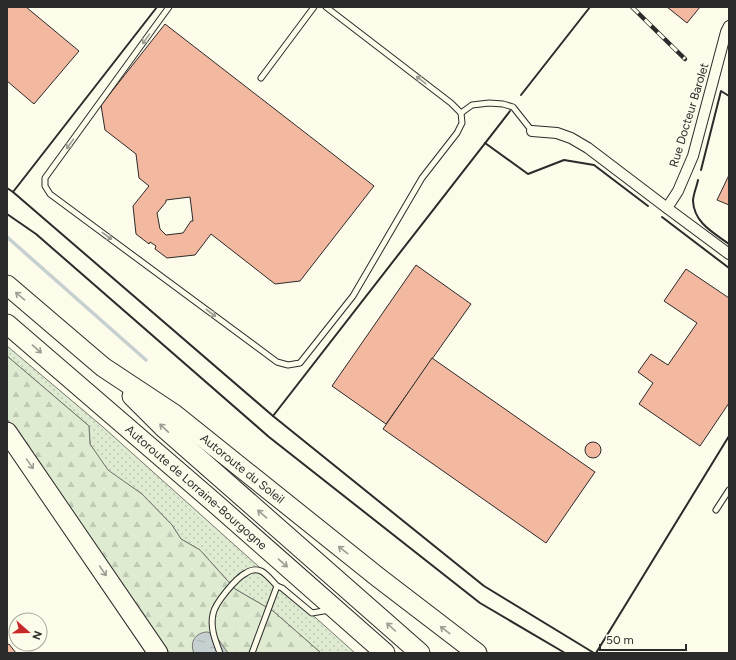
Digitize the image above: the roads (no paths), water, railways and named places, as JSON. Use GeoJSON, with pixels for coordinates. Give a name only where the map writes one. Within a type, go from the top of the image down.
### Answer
{"type":"FeatureCollection","features":[{"type":"Feature","properties":{"kind":"highway","name":"Autoroute du Soleil"},"geometry":{"type":"LineString","coordinates":[[7,285],[103,367],[174,414],[367,569],[476,653]]}},
{"type":"Feature","properties":{"kind":"highway","name":"Autoroute de Lorraine-Bourgogne"},"geometry":{"type":"LineString","coordinates":[[7,324],[385,653]]}},
{"type":"Feature","properties":{"kind":"highway","name":"Autoroute de Lorraine-Bourgogne"},"geometry":{"type":"LineString","coordinates":[[103,367],[163,427],[420,653]]}},
{"type":"Feature","properties":{"kind":"highway"},"geometry":{"type":"LineString","coordinates":[[7,432],[158,653]]}},
{"type":"Feature","properties":{"kind":"street","name":"Rue Docteur Barolet"},"geometry":{"type":"LineString","coordinates":[[667,208],[678,191],[693,156],[726,32],[729,26]]}},
{"type":"Feature","properties":{"kind":"street"},"geometry":{"type":"LineString","coordinates":[[532,131],[557,133],[571,138],[588,148],[729,254]]}},
{"type":"Feature","properties":{"kind":"lane"},"geometry":{"type":"LineString","coordinates":[[169,7],[45,178],[45,186],[50,194],[277,362],[288,365],[300,363],[353,296],[422,178],[457,133],[462,123],[461,113],[452,103],[326,7]]}},
{"type":"Feature","properties":{"kind":"lane"},"geometry":{"type":"LineString","coordinates":[[261,78],[314,7]]}},
{"type":"Feature","properties":{"kind":"lane"},"geometry":{"type":"LineString","coordinates":[[461,113],[472,105],[489,103],[503,104],[513,107],[532,131]]}},
{"type":"Feature","properties":{"kind":"lane"},"geometry":{"type":"LineString","coordinates":[[716,510],[729,490]]}},
{"type":"Feature","properties":{"kind":"lane"},"geometry":{"type":"LineString","coordinates":[[220,653],[213,634],[213,613],[220,600],[241,576],[250,570],[261,572],[312,613],[336,609]]}},
{"type":"Feature","properties":{"kind":"lane"},"geometry":{"type":"LineString","coordinates":[[252,653],[277,586]]}},
{"type":"Feature","properties":{"kind":"water"},"geometry":{"type":"Polygon","coordinates":[[[204,632],[208,632],[216,636],[228,653],[194,653],[192,645],[195,638],[204,632]]]}},
{"type":"Feature","properties":{"kind":"waterway"},"geometry":{"type":"LineString","coordinates":[[7,237],[146,360]]}},
{"type":"Feature","properties":{"kind":"railway"},"geometry":{"type":"LineString","coordinates":[[632,7],[685,59]]}}]}
